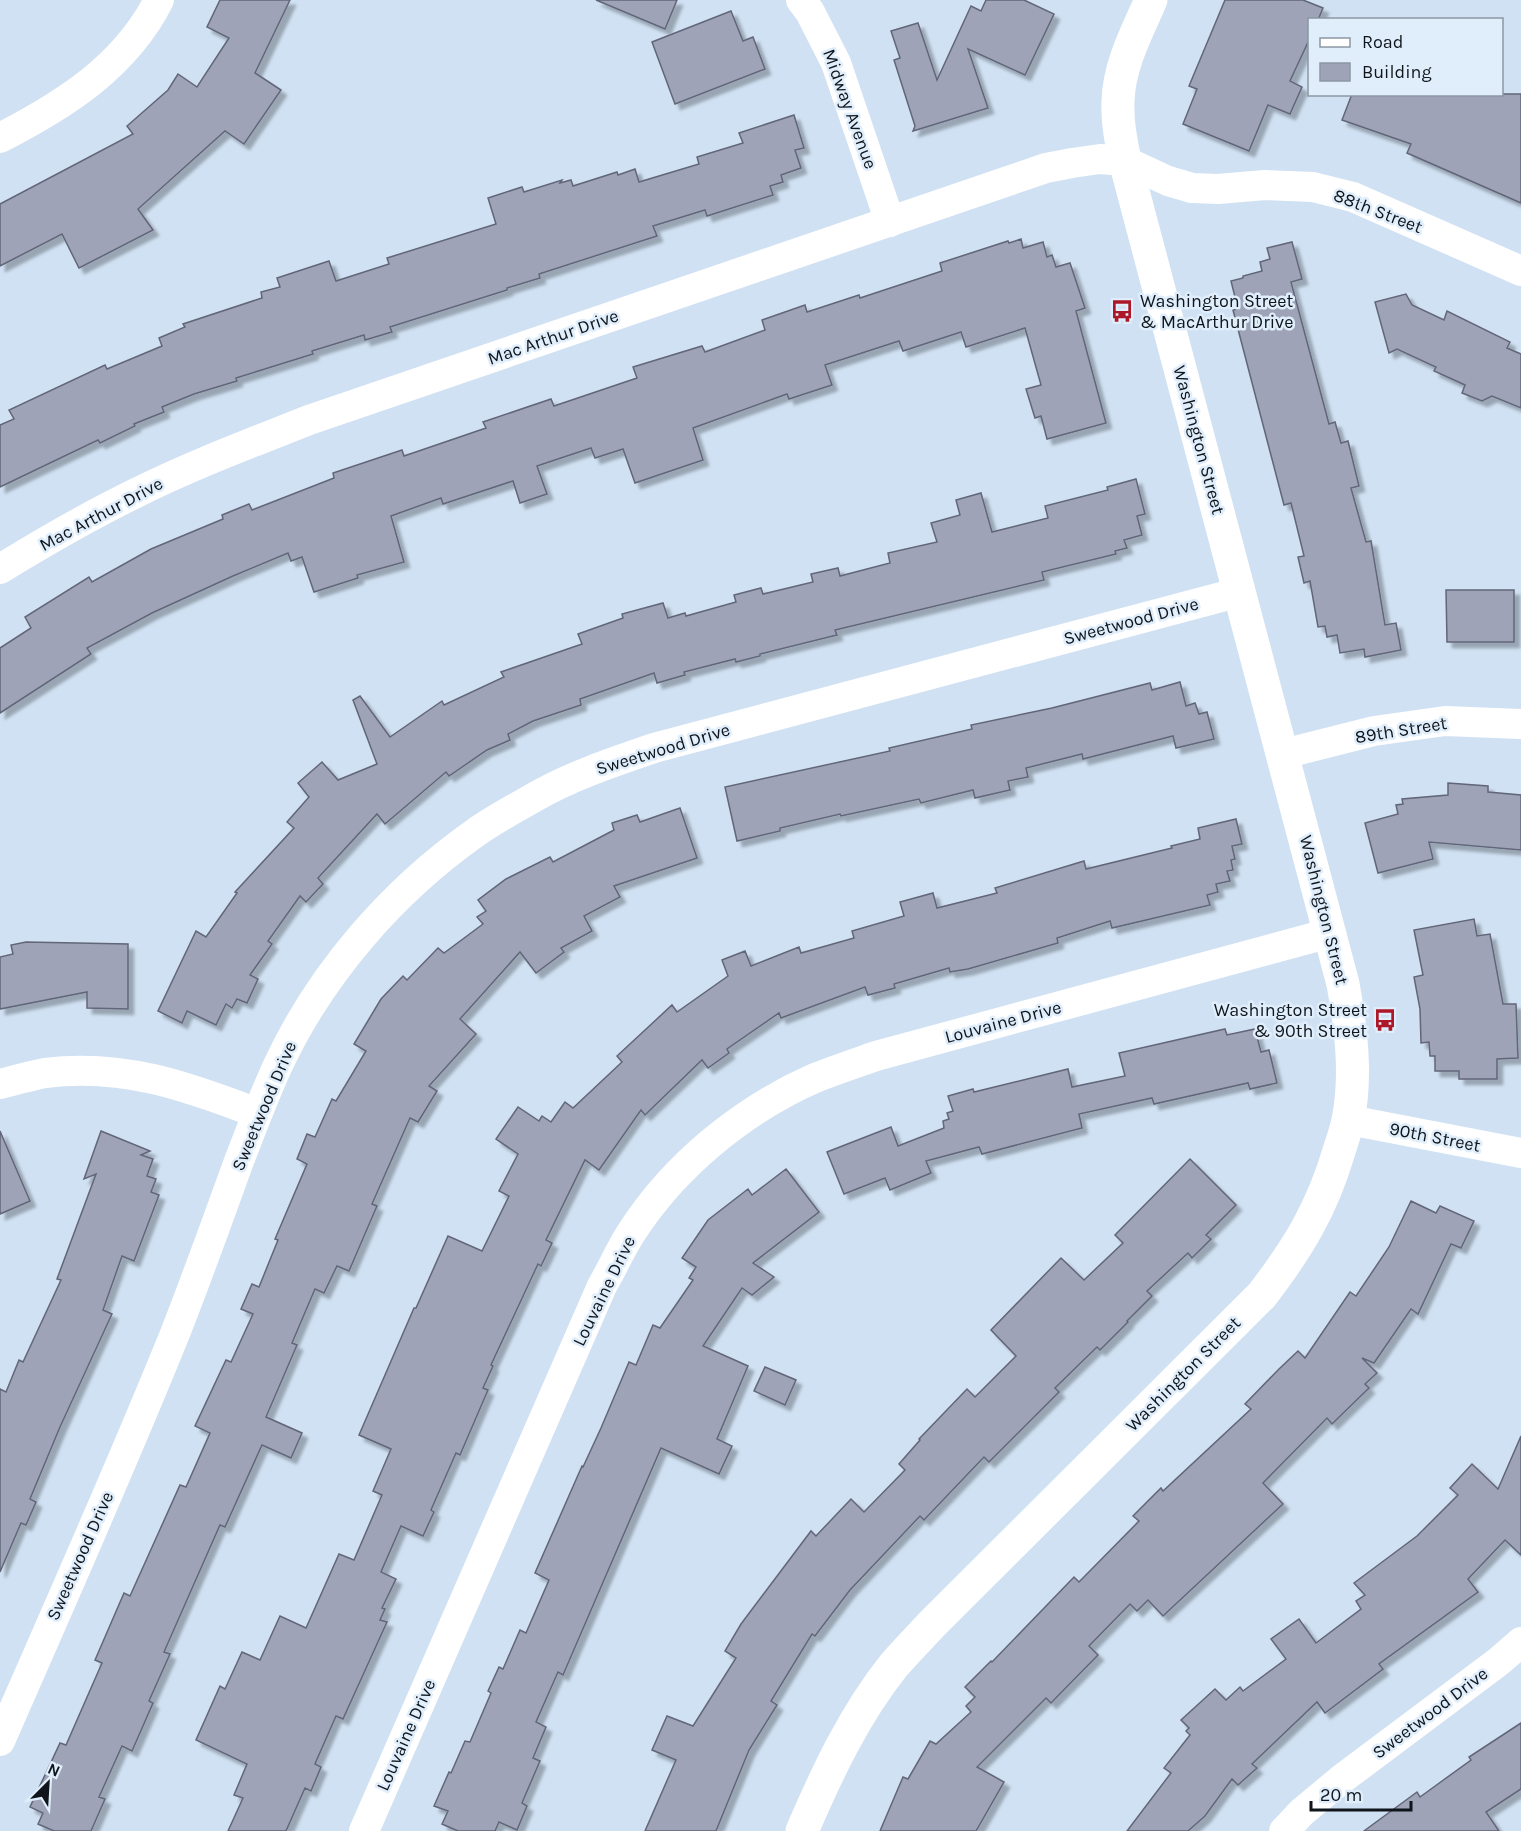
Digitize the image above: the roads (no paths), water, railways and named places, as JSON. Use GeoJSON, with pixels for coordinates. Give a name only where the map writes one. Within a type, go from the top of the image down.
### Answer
{"type":"FeatureCollection","features":[{"type":"Feature","properties":{"kind":"street"},"geometry":{"type":"LineString","coordinates":[[0,138],[73,97],[105,70],[133,40],[159,0]]}},
{"type":"Feature","properties":{"kind":"street","name":"Midway Avenue"},"geometry":{"type":"LineString","coordinates":[[801,0],[810,12],[836,63],[890,222]]}},
{"type":"Feature","properties":{"kind":"street","name":"Washington Street"},"geometry":{"type":"LineString","coordinates":[[802,1831],[828,1771],[861,1713],[894,1666],[932,1624],[1262,1295],[1289,1259],[1315,1217],[1334,1169],[1348,1120],[1352,1074],[1350,1026],[1343,984],[1125,161],[1119,128],[1118,101],[1122,72],[1151,0]]}},
{"type":"Feature","properties":{"kind":"street","name":"Mac Arthur Drive"},"geometry":{"type":"LineString","coordinates":[[0,569],[135,493],[221,454],[309,420],[1046,168],[1100,159],[1125,161]]}},
{"type":"Feature","properties":{"kind":"street","name":"88th Street"},"geometry":{"type":"LineString","coordinates":[[1125,161],[1168,181],[1192,188],[1218,189],[1265,185],[1313,188],[1353,197],[1521,271]]}},
{"type":"Feature","properties":{"kind":"street","name":"Sweetwood Drive"},"geometry":{"type":"LineString","coordinates":[[0,1741],[144,1411],[257,1113],[279,1062],[304,1016],[336,969],[376,921],[424,873],[476,833],[536,796],[594,769],[654,748],[1239,592]]}},
{"type":"Feature","properties":{"kind":"street","name":"89th Street"},"geometry":{"type":"LineString","coordinates":[[1283,754],[1374,731],[1445,721],[1521,724]]}},
{"type":"Feature","properties":{"kind":"street","name":"Louvaine Drive"},"geometry":{"type":"LineString","coordinates":[[364,1831],[602,1286],[631,1233],[665,1188],[712,1142],[760,1106],[815,1078],[876,1056],[1330,933]]}},
{"type":"Feature","properties":{"kind":"street"},"geometry":{"type":"LineString","coordinates":[[0,1084],[45,1073],[97,1071],[144,1076],[196,1090],[257,1113]]}},
{"type":"Feature","properties":{"kind":"street","name":"90th Street"},"geometry":{"type":"LineString","coordinates":[[1348,1120],[1521,1153]]}},
{"type":"Feature","properties":{"kind":"street","name":"Sweetwood Drive"},"geometry":{"type":"LineString","coordinates":[[1284,1831],[1302,1812],[1343,1778],[1498,1662],[1521,1642]]}},
{"type":"Feature","properties":{"kind":"place","name":"Washington Street & MacArthur Drive"},"geometry":{"type":"Point","coordinates":[1122,311]}},
{"type":"Feature","properties":{"kind":"place","name":"Washington Street & 90th Street"},"geometry":{"type":"Point","coordinates":[1385,1020]}}]}
